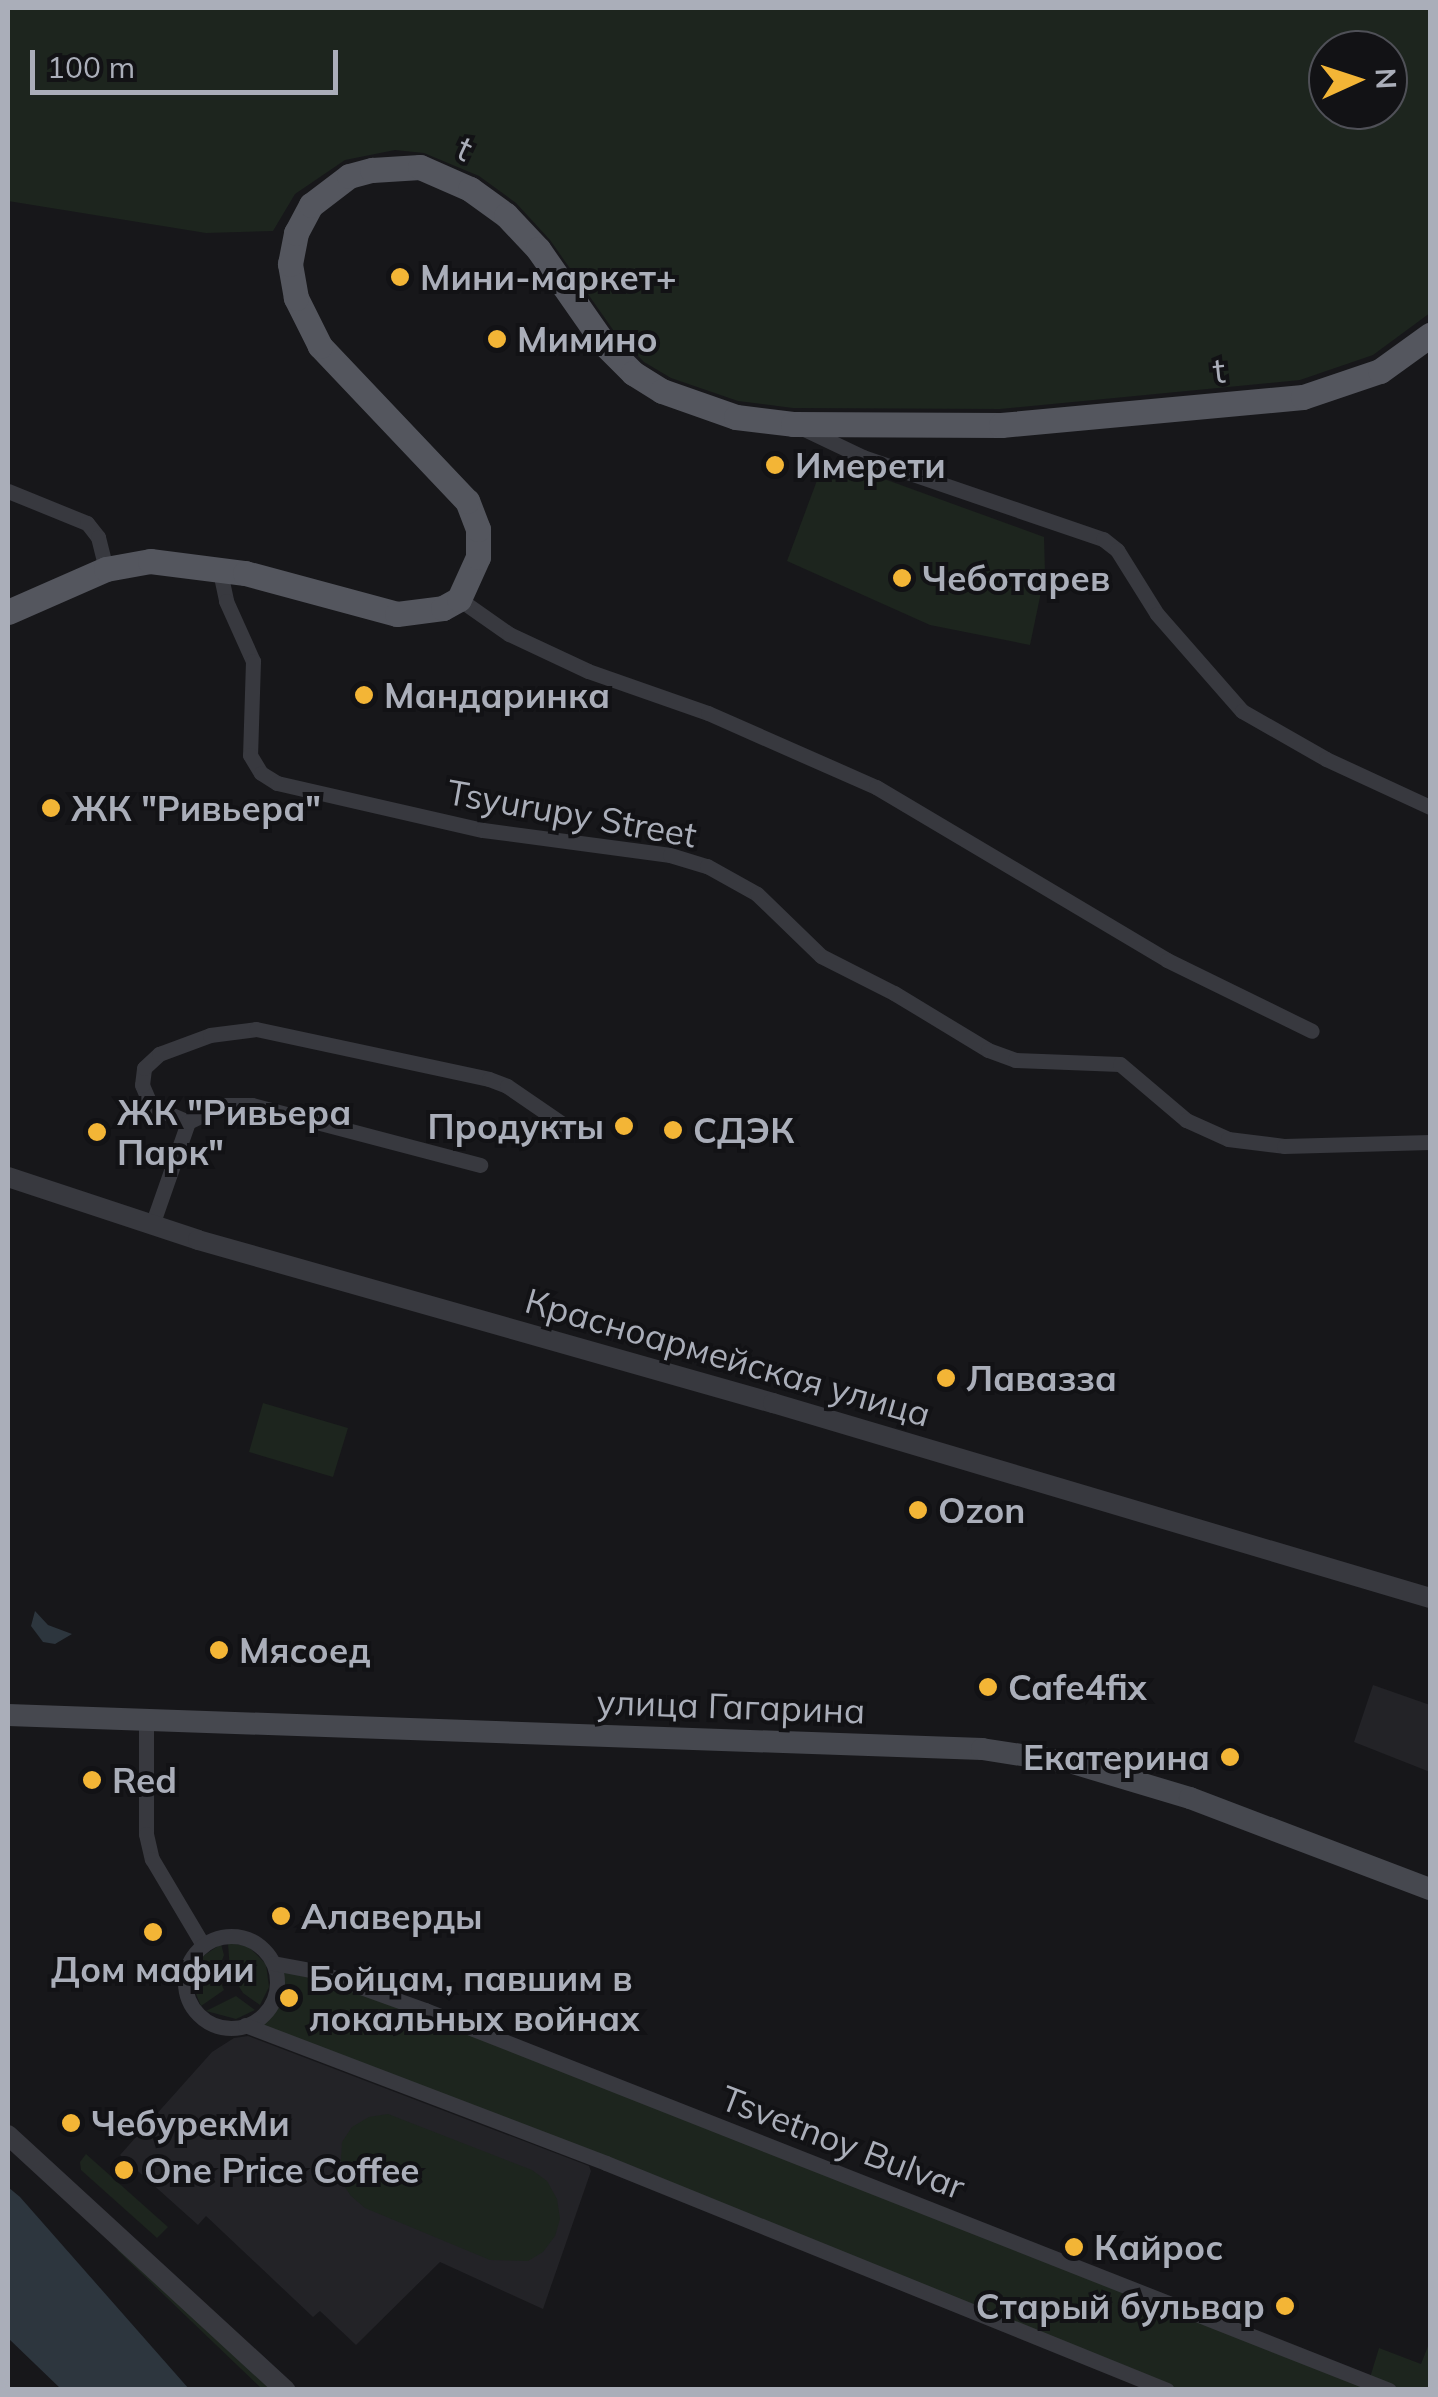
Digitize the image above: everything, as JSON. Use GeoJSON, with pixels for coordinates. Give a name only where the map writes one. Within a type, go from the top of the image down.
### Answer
{"type":"FeatureCollection","features":[{"type":"Feature","properties":{"kind":"main road","name":"t"},"geometry":{"type":"LineString","coordinates":[[459,599],[478,557],[478,530],[467,500],[320,346],[296,298],[290,264],[296,232],[312,205],[349,176],[393,166],[420,167],[470,188],[506,214],[538,249],[605,345],[633,374],[662,391],[736,417],[794,424],[1001,425],[1303,397],[1380,371],[1430,336]]}},
{"type":"Feature","properties":{"kind":"main road"},"geometry":{"type":"LineString","coordinates":[[8,612],[106,569],[150,561],[218,567],[397,614],[443,608],[459,599]]}},
{"type":"Feature","properties":{"kind":"main road","name":"улица Гагарина"},"geometry":{"type":"LineString","coordinates":[[8,1715],[982,1749],[1073,1763],[1190,1798],[1430,1889]]}},
{"type":"Feature","properties":{"kind":"street"},"geometry":{"type":"LineString","coordinates":[[794,424],[863,458],[1103,539],[1117,550],[1157,614],[1242,711],[1326,760],[1430,808]]}},
{"type":"Feature","properties":{"kind":"street"},"geometry":{"type":"LineString","coordinates":[[8,490],[87,523],[98,537],[106,569]]}},
{"type":"Feature","properties":{"kind":"street","name":"Tsyurupy Street"},"geometry":{"type":"LineString","coordinates":[[218,567],[226,601],[253,661],[250,755],[261,773],[277,783],[484,830],[670,855],[707,866],[757,894],[821,956],[988,1050],[1015,1060],[1120,1064],[1186,1120],[1228,1140],[1284,1146],[1430,1142]]}},
{"type":"Feature","properties":{"kind":"street"},"geometry":{"type":"LineString","coordinates":[[459,599],[509,634],[588,671],[708,713],[876,786],[1167,960],[1312,1031]]}},
{"type":"Feature","properties":{"kind":"street"},"geometry":{"type":"LineString","coordinates":[[188,1122],[151,1106],[142,1085],[144,1068],[159,1054],[210,1036],[256,1029],[489,1080],[508,1086],[564,1125]]}},
{"type":"Feature","properties":{"kind":"street"},"geometry":{"type":"LineString","coordinates":[[152,1225],[188,1122],[223,1105],[252,1104],[480,1165]]}},
{"type":"Feature","properties":{"kind":"street","name":"Красноармейская улица"},"geometry":{"type":"LineString","coordinates":[[8,1177],[152,1225],[1430,1598]]}},
{"type":"Feature","properties":{"kind":"street"},"geometry":{"type":"LineString","coordinates":[[146,1721],[146,1834],[152,1859],[203,1945]]}},
{"type":"Feature","properties":{"kind":"street"},"geometry":{"type":"LineString","coordinates":[[245,2026],[273,2000],[273,1963],[245,1938],[224,1936],[203,1945],[187,1969],[188,1998],[206,2020],[218,2026],[245,2026],[606,2162],[1167,2390]]}},
{"type":"Feature","properties":{"kind":"street","name":"Tsvetnoy Bulvar"},"geometry":{"type":"LineString","coordinates":[[273,1963],[316,1971],[425,2010],[1388,2390]]}},
{"type":"Feature","properties":{"kind":"street"},"geometry":{"type":"LineString","coordinates":[[8,2135],[285,2390]]}},
{"type":"Feature","properties":{"kind":"shaded area"},"geometry":{"type":"Polygon","coordinates":[[[8,8],[1430,8],[1430,313],[1373,355],[1300,380],[1000,409],[793,408],[738,401],[671,378],[644,362],[616,334],[550,240],[516,203],[479,176],[424,153],[395,150],[345,160],[295,194],[273,231],[206,233],[8,201],[8,8]]]}},
{"type":"Feature","properties":{"kind":"shaded area"},"geometry":{"type":"Polygon","coordinates":[[[854,468],[1044,537],[1045,573],[1030,645],[930,625],[787,561],[819,475],[854,468]]]}},
{"type":"Feature","properties":{"kind":"shaded area"},"geometry":{"type":"Polygon","coordinates":[[[263,1403],[348,1428],[333,1477],[249,1452],[263,1403]]]}},
{"type":"Feature","properties":{"kind":"shaded area"},"geometry":{"type":"Polygon","coordinates":[[[35,1611],[48,1625],[72,1634],[55,1644],[43,1642],[31,1626],[35,1611]]]}},
{"type":"Feature","properties":{"kind":"shaded area"},"geometry":{"type":"Polygon","coordinates":[[[1373,1685],[1430,1705],[1430,1772],[1354,1742],[1373,1685]]]}},
{"type":"Feature","properties":{"kind":"shaded area"},"geometry":{"type":"Polygon","coordinates":[[[228,1943],[248,1946],[266,1964],[269,1987],[260,2005],[243,1993],[230,1972],[228,1943]]]}},
{"type":"Feature","properties":{"kind":"shaded area"},"geometry":{"type":"Polygon","coordinates":[[[221,1944],[224,1955],[217,1974],[224,1990],[201,2006],[192,1984],[194,1970],[200,1958],[221,1944]]]}},
{"type":"Feature","properties":{"kind":"shaded area"},"geometry":{"type":"Polygon","coordinates":[[[273,1963],[289,1965],[1369,2381],[1379,2348],[1421,2364],[1430,2341],[1430,2389],[1167,2389],[245,2025],[273,2000],[277,1988],[273,1963]]]}},
{"type":"Feature","properties":{"kind":"shaded area"},"geometry":{"type":"Polygon","coordinates":[[[236,1996],[255,2010],[236,2019],[206,2011],[236,1996]]]}},
{"type":"Feature","properties":{"kind":"shaded area"},"geometry":{"type":"Polygon","coordinates":[[[248,2036],[589,2166],[591,2171],[543,2309],[440,2262],[356,2345],[320,2311],[313,2317],[206,2216],[198,2225],[120,2155],[212,2052],[234,2038],[248,2036]]]}},
{"type":"Feature","properties":{"kind":"shaded area"},"geometry":{"type":"Polygon","coordinates":[[[388,2114],[532,2170],[547,2181],[557,2199],[560,2219],[555,2236],[543,2252],[528,2261],[490,2260],[365,2208],[351,2196],[340,2180],[342,2142],[352,2127],[369,2117],[388,2114]]]}},
{"type":"Feature","properties":{"kind":"shaded area"},"geometry":{"type":"Polygon","coordinates":[[[86,2154],[168,2227],[157,2238],[81,2170],[80,2162],[86,2154]]]}},
{"type":"Feature","properties":{"kind":"shaded area"},"geometry":{"type":"Polygon","coordinates":[[[8,2187],[189,2389],[61,2389],[8,2338],[8,2187]]]}},
{"type":"Feature","properties":{"kind":"shaded area"},"geometry":{"type":"Polygon","coordinates":[[[116,2249],[125,2252],[272,2389],[262,2389],[116,2249]]]}},
{"type":"Feature","properties":{"kind":"place","name":"Мини-маркет+"},"geometry":{"type":"Point","coordinates":[400,277]}},
{"type":"Feature","properties":{"kind":"place","name":"Мимино"},"geometry":{"type":"Point","coordinates":[497,339]}},
{"type":"Feature","properties":{"kind":"place","name":"Имерети"},"geometry":{"type":"Point","coordinates":[775,465]}},
{"type":"Feature","properties":{"kind":"place","name":"Чеботарев"},"geometry":{"type":"Point","coordinates":[902,578]}},
{"type":"Feature","properties":{"kind":"place","name":"Мандаринка"},"geometry":{"type":"Point","coordinates":[364,695]}},
{"type":"Feature","properties":{"kind":"place","name":"ЖК \"Ривьера\""},"geometry":{"type":"Point","coordinates":[51,808]}},
{"type":"Feature","properties":{"kind":"place","name":"Продукты"},"geometry":{"type":"Point","coordinates":[624,1126]}},
{"type":"Feature","properties":{"kind":"place","name":"СДЭК"},"geometry":{"type":"Point","coordinates":[673,1130]}},
{"type":"Feature","properties":{"kind":"place","name":"ЖК \"Ривьера Парк\""},"geometry":{"type":"Point","coordinates":[97,1132]}},
{"type":"Feature","properties":{"kind":"place","name":"Лавазза"},"geometry":{"type":"Point","coordinates":[946,1378]}},
{"type":"Feature","properties":{"kind":"place","name":"Ozon"},"geometry":{"type":"Point","coordinates":[918,1510]}},
{"type":"Feature","properties":{"kind":"place","name":"Мясоед"},"geometry":{"type":"Point","coordinates":[219,1650]}},
{"type":"Feature","properties":{"kind":"place","name":"Cafe4fix"},"geometry":{"type":"Point","coordinates":[988,1687]}},
{"type":"Feature","properties":{"kind":"place","name":"Екатерина"},"geometry":{"type":"Point","coordinates":[1230,1757]}},
{"type":"Feature","properties":{"kind":"place","name":"Red"},"geometry":{"type":"Point","coordinates":[92,1780]}},
{"type":"Feature","properties":{"kind":"place","name":"Алаверды"},"geometry":{"type":"Point","coordinates":[281,1916]}},
{"type":"Feature","properties":{"kind":"place","name":"Дом мафии"},"geometry":{"type":"Point","coordinates":[153,1932]}},
{"type":"Feature","properties":{"kind":"place","name":"Бойцам, павшим в локальных войнах"},"geometry":{"type":"Point","coordinates":[289,1998]}},
{"type":"Feature","properties":{"kind":"place","name":"ЧебурекМи"},"geometry":{"type":"Point","coordinates":[71,2123]}},
{"type":"Feature","properties":{"kind":"place","name":"One Price Coffee"},"geometry":{"type":"Point","coordinates":[124,2170]}},
{"type":"Feature","properties":{"kind":"place","name":"Кайрос"},"geometry":{"type":"Point","coordinates":[1074,2247]}},
{"type":"Feature","properties":{"kind":"place","name":"Старый бульвар"},"geometry":{"type":"Point","coordinates":[1285,2306]}}]}
